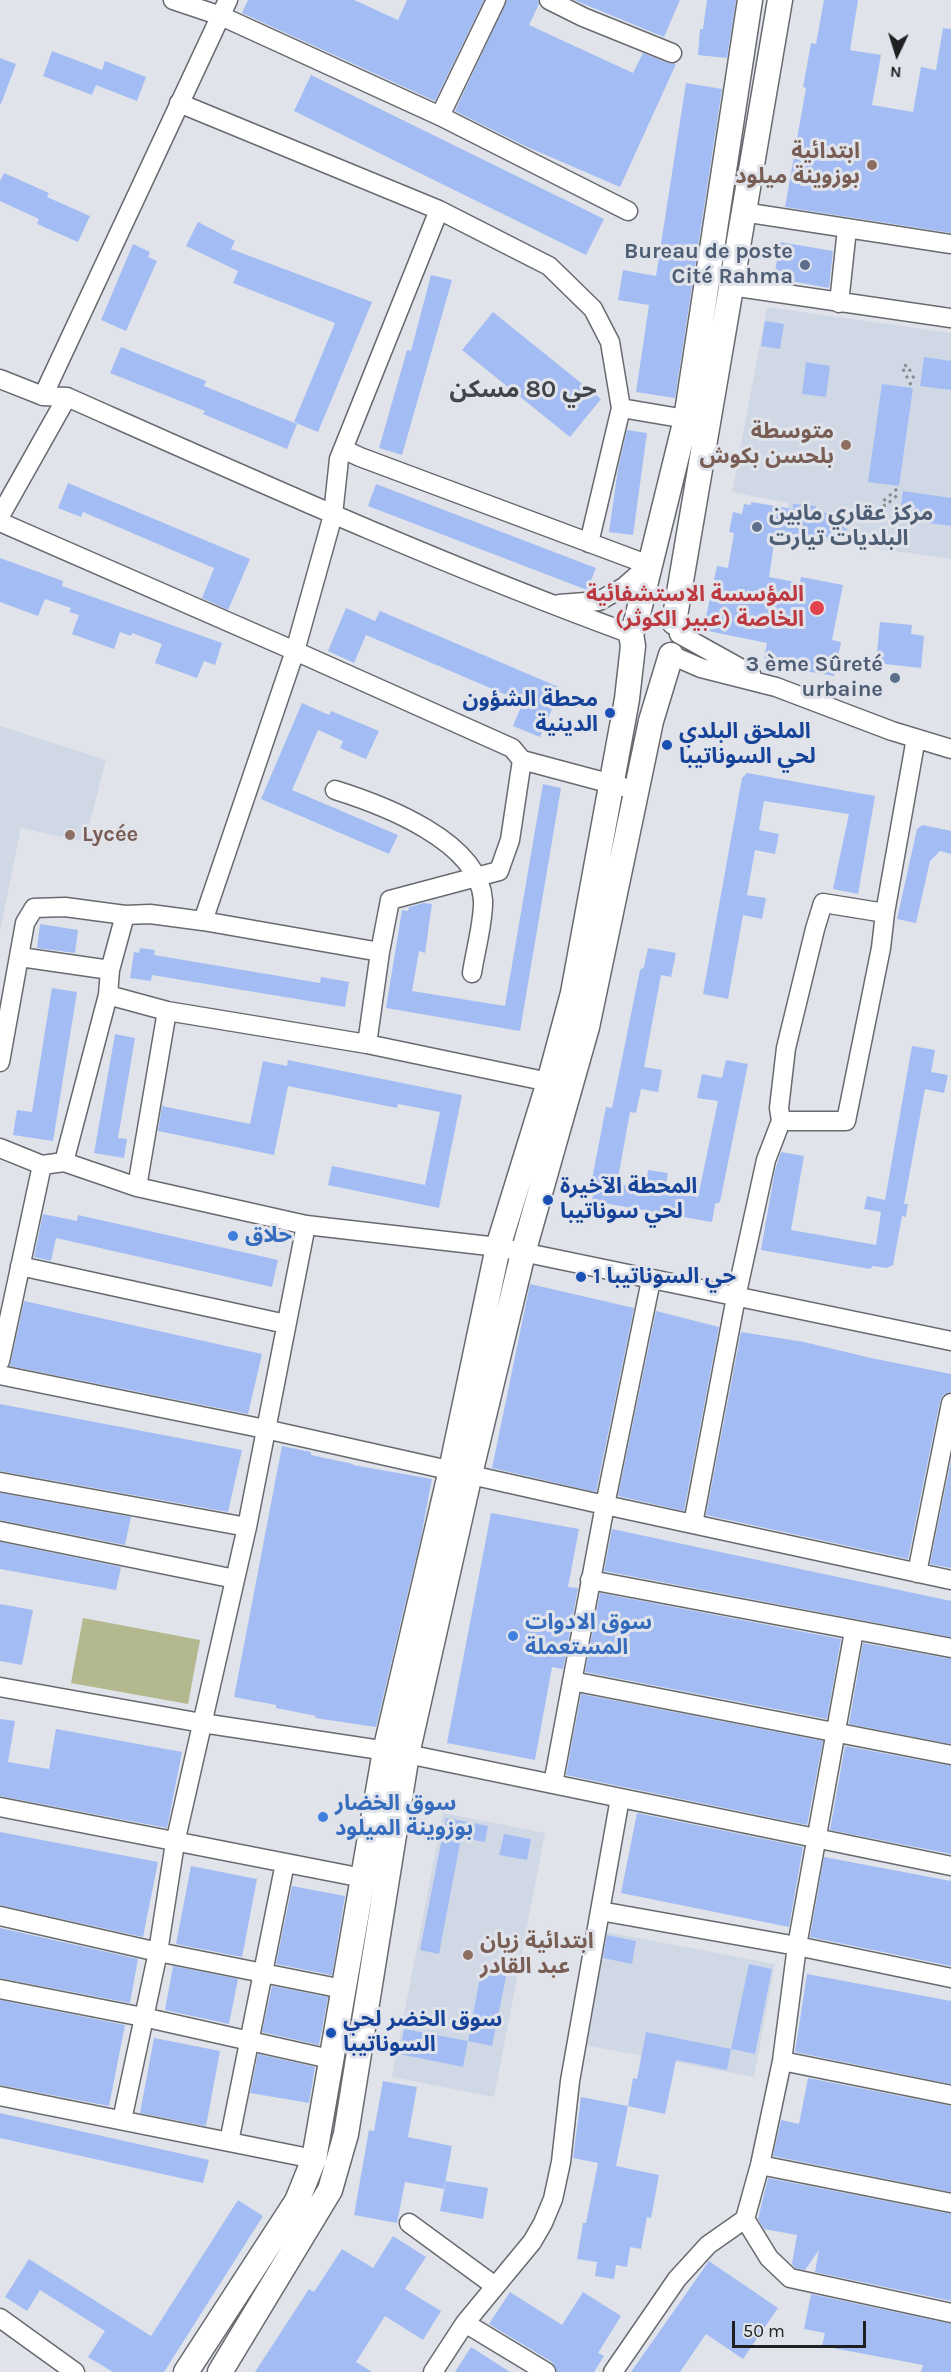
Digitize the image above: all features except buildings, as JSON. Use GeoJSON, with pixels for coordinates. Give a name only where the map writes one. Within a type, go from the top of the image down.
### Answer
{"type":"FeatureCollection","features":[{"type":"Feature","properties":{"kind":"main road"},"geometry":{"type":"LineString","coordinates":[[460,1472],[498,1247],[549,1082],[573,993],[627,699],[633,634],[686,419],[750,0]]}},
{"type":"Feature","properties":{"kind":"main road"},"geometry":{"type":"LineString","coordinates":[[186,2372],[297,2201],[314,2159],[363,1878],[396,1752],[460,1472],[587,1027],[651,721],[675,637],[743,212],[780,0]]}},
{"type":"Feature","properties":{"kind":"main road"},"geometry":{"type":"LineString","coordinates":[[655,613],[662,614],[675,637],[665,659],[650,660],[637,652],[633,634],[648,614],[655,613]]}},
{"type":"Feature","properties":{"kind":"main road"},"geometry":{"type":"LineString","coordinates":[[220,2372],[330,2190],[346,2134],[396,1752]]}},
{"type":"Feature","properties":{"kind":"street"},"geometry":{"type":"LineString","coordinates":[[173,0],[225,8],[628,211]]}},
{"type":"Feature","properties":{"kind":"street"},"geometry":{"type":"LineString","coordinates":[[440,116],[496,0]]}},
{"type":"Feature","properties":{"kind":"street"},"geometry":{"type":"LineString","coordinates":[[549,0],[583,17],[672,53]]}},
{"type":"Feature","properties":{"kind":"street"},"geometry":{"type":"LineString","coordinates":[[44,396],[225,8]]}},
{"type":"Feature","properties":{"kind":"street"},"geometry":{"type":"LineString","coordinates":[[179,103],[439,210],[549,266],[593,309],[610,342],[621,408],[589,543]]}},
{"type":"Feature","properties":{"kind":"street"},"geometry":{"type":"LineString","coordinates":[[203,921],[295,651],[333,515],[339,459],[439,210]]}},
{"type":"Feature","properties":{"kind":"street"},"geometry":{"type":"LineString","coordinates":[[743,212],[951,244]]}},
{"type":"Feature","properties":{"kind":"street"},"geometry":{"type":"LineString","coordinates":[[839,303],[847,229]]}},
{"type":"Feature","properties":{"kind":"street"},"geometry":{"type":"LineString","coordinates":[[731,286],[951,318]]}},
{"type":"Feature","properties":{"kind":"street"},"geometry":{"type":"LineString","coordinates":[[0,379],[44,396],[68,397],[333,515],[552,605],[633,634]]}},
{"type":"Feature","properties":{"kind":"street"},"geometry":{"type":"LineString","coordinates":[[0,516],[68,397]]}},
{"type":"Feature","properties":{"kind":"street"},"geometry":{"type":"LineString","coordinates":[[621,408],[686,419]]}},
{"type":"Feature","properties":{"kind":"street"},"geometry":{"type":"LineString","coordinates":[[343,449],[360,458],[649,565],[624,587],[599,601],[552,605]]}},
{"type":"Feature","properties":{"kind":"street"},"geometry":{"type":"LineString","coordinates":[[0,522],[512,748],[522,760],[637,789]]}},
{"type":"Feature","properties":{"kind":"street"},"geometry":{"type":"LineString","coordinates":[[675,637],[702,668]]}},
{"type":"Feature","properties":{"kind":"street"},"geometry":{"type":"LineString","coordinates":[[675,637],[776,687]]}},
{"type":"Feature","properties":{"kind":"street"},"geometry":{"type":"LineString","coordinates":[[664,678],[683,668],[702,668],[776,687],[951,749]]}},
{"type":"Feature","properties":{"kind":"street"},"geometry":{"type":"LineString","coordinates":[[781,1121],[846,1120],[882,948],[885,913],[916,738]]}},
{"type":"Feature","properties":{"kind":"street"},"geometry":{"type":"LineString","coordinates":[[367,1044],[390,900],[499,871],[510,840],[522,760]]}},
{"type":"Feature","properties":{"kind":"street"},"geometry":{"type":"LineString","coordinates":[[335,790],[383,807],[417,823],[466,859],[478,876],[483,901],[472,973]]}},
{"type":"Feature","properties":{"kind":"street"},"geometry":{"type":"LineString","coordinates":[[693,1524],[736,1297],[766,1160],[781,1121],[779,1108],[786,1048],[815,929],[824,903],[885,913]]}},
{"type":"Feature","properties":{"kind":"street"},"geometry":{"type":"LineString","coordinates":[[0,1062],[25,923],[34,908],[65,907],[125,915],[150,914],[380,952]]}},
{"type":"Feature","properties":{"kind":"street"},"geometry":{"type":"LineString","coordinates":[[64,1162],[108,995],[110,970],[125,915]]}},
{"type":"Feature","properties":{"kind":"street"},"geometry":{"type":"LineString","coordinates":[[20,957],[110,970]]}},
{"type":"Feature","properties":{"kind":"street"},"geometry":{"type":"LineString","coordinates":[[108,995],[167,1011],[367,1044],[549,1082]]}},
{"type":"Feature","properties":{"kind":"street"},"geometry":{"type":"LineString","coordinates":[[138,1187],[167,1011]]}},
{"type":"Feature","properties":{"kind":"street"},"geometry":{"type":"LineString","coordinates":[[0,1148],[42,1165],[64,1162],[138,1187],[306,1225],[498,1247],[951,1341]]}},
{"type":"Feature","properties":{"kind":"street"},"geometry":{"type":"LineString","coordinates":[[0,1361],[12,1277],[42,1165]]}},
{"type":"Feature","properties":{"kind":"street"},"geometry":{"type":"LineString","coordinates":[[122,2120],[142,2017],[158,1952],[175,1843],[247,1527],[306,1225]]}},
{"type":"Feature","properties":{"kind":"street"},"geometry":{"type":"LineString","coordinates":[[12,1277],[286,1324]]}},
{"type":"Feature","properties":{"kind":"street"},"geometry":{"type":"LineString","coordinates":[[553,1784],[590,1580],[651,1280]]}},
{"type":"Feature","properties":{"kind":"street"},"geometry":{"type":"LineString","coordinates":[[0,1375],[265,1429],[605,1506],[951,1580]]}},
{"type":"Feature","properties":{"kind":"street"},"geometry":{"type":"LineString","coordinates":[[917,1573],[951,1403]]}},
{"type":"Feature","properties":{"kind":"street"},"geometry":{"type":"LineString","coordinates":[[0,1482],[247,1527]]}},
{"type":"Feature","properties":{"kind":"street"},"geometry":{"type":"LineString","coordinates":[[0,1531],[235,1579]]}},
{"type":"Feature","properties":{"kind":"street"},"geometry":{"type":"LineString","coordinates":[[590,1580],[951,1648]]}},
{"type":"Feature","properties":{"kind":"street"},"geometry":{"type":"LineString","coordinates":[[613,2372],[676,2279],[708,2245],[745,2219],[760,2165],[782,2061],[797,1946],[854,1631]]}},
{"type":"Feature","properties":{"kind":"street"},"geometry":{"type":"LineString","coordinates":[[572,1681],[951,1755]]}},
{"type":"Feature","properties":{"kind":"street"},"geometry":{"type":"LineString","coordinates":[[0,1687],[202,1723],[396,1752],[951,1866]]}},
{"type":"Feature","properties":{"kind":"street"},"geometry":{"type":"LineString","coordinates":[[433,2372],[465,2323],[531,2242],[543,2223],[553,2199],[561,2162],[570,2081],[620,1798]]}},
{"type":"Feature","properties":{"kind":"street"},"geometry":{"type":"LineString","coordinates":[[0,1807],[363,1878]]}},
{"type":"Feature","properties":{"kind":"street"},"geometry":{"type":"LineString","coordinates":[[229,2142],[285,1863]]}},
{"type":"Feature","properties":{"kind":"street"},"geometry":{"type":"LineString","coordinates":[[600,1911],[797,1946],[951,1978]]}},
{"type":"Feature","properties":{"kind":"street"},"geometry":{"type":"LineString","coordinates":[[0,1916],[158,1952],[343,1989]]}},
{"type":"Feature","properties":{"kind":"street"},"geometry":{"type":"LineString","coordinates":[[0,1989],[142,2017],[330,2059]]}},
{"type":"Feature","properties":{"kind":"street"},"geometry":{"type":"LineString","coordinates":[[782,2061],[951,2095]]}},
{"type":"Feature","properties":{"kind":"street"},"geometry":{"type":"LineString","coordinates":[[0,2096],[314,2159]]}},
{"type":"Feature","properties":{"kind":"street"},"geometry":{"type":"LineString","coordinates":[[760,2165],[951,2203]]}},
{"type":"Feature","properties":{"kind":"street"},"geometry":{"type":"LineString","coordinates":[[745,2219],[769,2258],[790,2278],[951,2313]]}},
{"type":"Feature","properties":{"kind":"street"},"geometry":{"type":"LineString","coordinates":[[409,2223],[495,2286]]}},
{"type":"Feature","properties":{"kind":"street"},"geometry":{"type":"LineString","coordinates":[[0,2318],[75,2372]]}},
{"type":"Feature","properties":{"kind":"street"},"geometry":{"type":"LineString","coordinates":[[465,2323],[546,2372]]}},
{"type":"Feature","properties":{"kind":"path"},"geometry":{"type":"LineString","coordinates":[[911,385],[902,367],[907,365],[916,382]]}},
{"type":"Feature","properties":{"kind":"path"},"geometry":{"type":"LineString","coordinates":[[897,489],[882,502],[885,506],[900,493]]}},
{"type":"Feature","properties":{"kind":"shaded area","name":"متوسطة بلحسن بكوش"},"geometry":{"type":"Polygon","coordinates":[[[767,307],[951,333],[951,559],[786,536],[788,503],[732,492],[767,307]]]}},
{"type":"Feature","properties":{"kind":"shaded area","name":"Lycée"},"geometry":{"type":"Polygon","coordinates":[[[0,726],[106,760],[85,842],[21,828],[0,931],[0,726]]]}},
{"type":"Feature","properties":{"kind":"shaded area","name":"ابتدائية زيان عبد القادر"},"geometry":{"type":"Polygon","coordinates":[[[443,1813],[545,1833],[494,2097],[392,2077],[443,1813]]]}},
{"type":"Feature","properties":{"kind":"shaded area"},"geometry":{"type":"Polygon","coordinates":[[[601,1931],[775,1964],[754,2077],[580,2044],[601,1931]]]}},
{"type":"Feature","properties":{"kind":"green space"},"geometry":{"type":"Polygon","coordinates":[[[83,1618],[200,1640],[188,1704],[71,1683],[83,1618]]]}},
{"type":"Feature","properties":{"kind":"place","name":"ابتدائية بوزوينة ميلود"},"geometry":{"type":"Point","coordinates":[872,165]}},
{"type":"Feature","properties":{"kind":"place","name":"Bureau de poste Cité Rahma"},"geometry":{"type":"Point","coordinates":[805,265]}},
{"type":"Feature","properties":{"kind":"place","name":"متوسطة بلحسن بكوش"},"geometry":{"type":"Point","coordinates":[846,445]}},
{"type":"Feature","properties":{"kind":"place","name":"مركز عقاري مابين البلديات تيارت"},"geometry":{"type":"Point","coordinates":[757,527]}},
{"type":"Feature","properties":{"kind":"place","name":"المؤسسة الاستشفائية الخاصة (عبير الكوثر)"},"geometry":{"type":"Point","coordinates":[817,608]}},
{"type":"Feature","properties":{"kind":"place","name":"3 ème Sûreté urbaine"},"geometry":{"type":"Point","coordinates":[895,678]}},
{"type":"Feature","properties":{"kind":"place","name":"محطة الشؤون الدينية"},"geometry":{"type":"Point","coordinates":[610,713]}},
{"type":"Feature","properties":{"kind":"place","name":"الملحق البلدي لحي السوناتيبا"},"geometry":{"type":"Point","coordinates":[667,745]}},
{"type":"Feature","properties":{"kind":"place","name":"Lycée"},"geometry":{"type":"Point","coordinates":[70,835]}},
{"type":"Feature","properties":{"kind":"place","name":"المحطة الآخيرة لحي سوناتيبا"},"geometry":{"type":"Point","coordinates":[548,1200]}},
{"type":"Feature","properties":{"kind":"place","name":"حلاق"},"geometry":{"type":"Point","coordinates":[233,1236]}},
{"type":"Feature","properties":{"kind":"place","name":"حي السوناتيبا 1"},"geometry":{"type":"Point","coordinates":[581,1277]}},
{"type":"Feature","properties":{"kind":"place","name":"سوق الادوات المستعملة"},"geometry":{"type":"Point","coordinates":[513,1636]}},
{"type":"Feature","properties":{"kind":"place","name":"سوق الخضار بوزوينة الميلود"},"geometry":{"type":"Point","coordinates":[323,1817]}},
{"type":"Feature","properties":{"kind":"place","name":"ابتدائية زيان عبد القادر"},"geometry":{"type":"Point","coordinates":[468,1955]}},
{"type":"Feature","properties":{"kind":"place","name":"سوق الخضر لحي السوناتيبا"},"geometry":{"type":"Point","coordinates":[331,2033]}},
{"type":"Feature","properties":{"kind":"district","name":"حي 80 مسكن"},"geometry":{"type":"Point","coordinates":[523,390]}}]}
